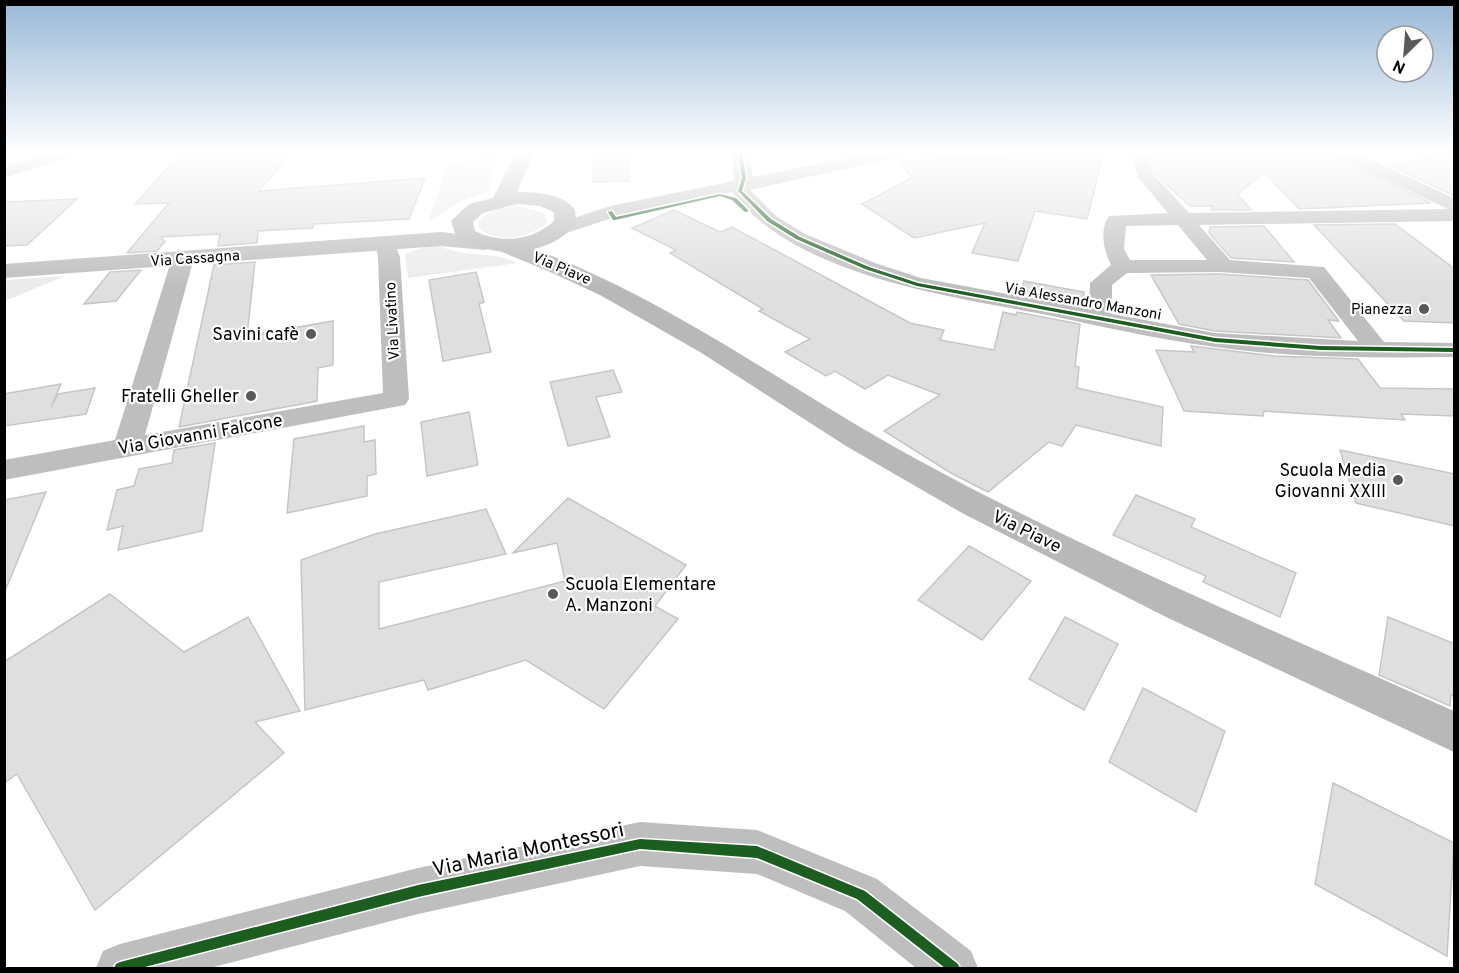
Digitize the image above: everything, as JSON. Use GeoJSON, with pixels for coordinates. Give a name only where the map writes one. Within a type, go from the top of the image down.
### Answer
{"type":"FeatureCollection","features":[{"type":"Feature","properties":{"kind":"main road"},"geometry":{"type":"LineString","coordinates":[[467,214],[488,203],[502,200],[544,200]]}},
{"type":"Feature","properties":{"kind":"main road","name":"Via Piave"},"geometry":{"type":"LineString","coordinates":[[544,200],[559,224],[620,294]]}},
{"type":"Feature","properties":{"kind":"main road","name":"Via Piave"},"geometry":{"type":"LineString","coordinates":[[467,214],[462,221],[461,228],[465,234],[566,268],[620,294],[850,435],[981,509],[1455,732]]}},
{"type":"Feature","properties":{"kind":"main road"},"geometry":{"type":"LineString","coordinates":[[494,244],[537,240],[559,224]]}},
{"type":"Feature","properties":{"kind":"street"},"geometry":{"type":"LineString","coordinates":[[559,224],[678,197]]}},
{"type":"Feature","properties":{"kind":"street","name":"Via Alessandro Manzoni"},"geometry":{"type":"LineString","coordinates":[[746,197],[769,220],[798,238],[867,268],[917,284],[1215,340],[1267,345],[1455,350]]}},
{"type":"Feature","properties":{"kind":"street"},"geometry":{"type":"LineString","coordinates":[[1165,197],[1219,260],[1219,266]]}},
{"type":"Feature","properties":{"kind":"street"},"geometry":{"type":"LineString","coordinates":[[1439,197],[1455,205]]}},
{"type":"Feature","properties":{"kind":"street","name":"Via Cassagna"},"geometry":{"type":"LineString","coordinates":[[385,243],[415,237],[467,214]]}},
{"type":"Feature","properties":{"kind":"street"},"geometry":{"type":"LineString","coordinates":[[1122,267],[1114,249],[1116,220],[1455,214]]}},
{"type":"Feature","properties":{"kind":"street","name":"Via Cassagna"},"geometry":{"type":"LineString","coordinates":[[4,271],[444,239],[494,244]]}},
{"type":"Feature","properties":{"kind":"street","name":"Via Livatino"},"geometry":{"type":"LineString","coordinates":[[385,243],[389,256],[396,399]]}},
{"type":"Feature","properties":{"kind":"street"},"geometry":{"type":"LineString","coordinates":[[127,447],[183,258]]}},
{"type":"Feature","properties":{"kind":"street"},"geometry":{"type":"LineString","coordinates":[[1100,317],[1101,283],[1122,267],[1219,266],[1316,272],[1377,349]]}},
{"type":"Feature","properties":{"kind":"street","name":"Via Giovanni Falcone"},"geometry":{"type":"LineString","coordinates":[[4,470],[396,399]]}},
{"type":"Feature","properties":{"kind":"street","name":"Via Maria Montessori"},"geometry":{"type":"LineString","coordinates":[[120,969],[418,891],[640,844],[757,852],[861,895],[954,969]]}},
{"type":"Feature","properties":{"kind":"shaded area"},"geometry":{"type":"Polygon","coordinates":[[[436,197],[472,197],[460,202],[428,222],[436,197]]]}},
{"type":"Feature","properties":{"kind":"shaded area"},"geometry":{"type":"Polygon","coordinates":[[[519,206],[545,213],[547,223],[532,232],[513,237],[494,236],[479,228],[478,223],[487,213],[519,206]]]}},
{"type":"Feature","properties":{"kind":"shaded area"},"geometry":{"type":"Polygon","coordinates":[[[435,243],[455,251],[508,259],[517,263],[408,278],[405,254],[435,243]]]}},
{"type":"Feature","properties":{"kind":"shaded area"},"geometry":{"type":"Polygon","coordinates":[[[65,276],[5,301],[5,280],[65,276]]]}},
{"type":"Feature","properties":{"kind":"building"},"geometry":{"type":"Polygon","coordinates":[[[141,197],[417,197],[409,219],[314,224],[312,228],[258,231],[257,243],[218,246],[220,234],[160,237],[165,241],[157,251],[127,253],[169,203],[135,204],[141,197]]]}},
{"type":"Feature","properties":{"kind":"building"},"geometry":{"type":"Polygon","coordinates":[[[875,197],[1092,197],[1087,219],[1035,211],[1018,261],[972,253],[985,223],[914,238],[862,204],[875,197]]]}},
{"type":"Feature","properties":{"kind":"building"},"geometry":{"type":"Polygon","coordinates":[[[1181,197],[1241,197],[1251,210],[1211,210],[1212,206],[1190,206],[1181,197]]]}},
{"type":"Feature","properties":{"kind":"building"},"geometry":{"type":"Polygon","coordinates":[[[1288,197],[1419,197],[1431,203],[1299,209],[1288,197]]]}},
{"type":"Feature","properties":{"kind":"building"},"geometry":{"type":"Polygon","coordinates":[[[77,199],[27,245],[4,246],[4,202],[77,199]]]}},
{"type":"Feature","properties":{"kind":"building"},"geometry":{"type":"Polygon","coordinates":[[[674,210],[720,232],[732,227],[910,323],[944,330],[940,340],[994,350],[1003,312],[1016,315],[1017,312],[1080,324],[1075,366],[1079,367],[1077,388],[1163,407],[1161,446],[1076,425],[1062,446],[1049,442],[988,492],[951,473],[884,431],[940,395],[888,375],[865,389],[835,371],[826,376],[785,352],[810,339],[759,311],[763,309],[670,253],[676,250],[632,228],[674,210]]]}},
{"type":"Feature","properties":{"kind":"building"},"geometry":{"type":"Polygon","coordinates":[[[1395,224],[1455,269],[1455,323],[1404,321],[1314,225],[1395,224]]]}},
{"type":"Feature","properties":{"kind":"building"},"geometry":{"type":"Polygon","coordinates":[[[1264,226],[1294,262],[1231,258],[1209,233],[1210,227],[1264,226]]]}},
{"type":"Feature","properties":{"kind":"building"},"geometry":{"type":"Polygon","coordinates":[[[255,262],[247,336],[333,321],[333,365],[318,368],[317,401],[179,427],[214,265],[255,262]]]}},
{"type":"Feature","properties":{"kind":"building"},"geometry":{"type":"Polygon","coordinates":[[[141,270],[116,301],[84,304],[110,272],[141,270]]]}},
{"type":"Feature","properties":{"kind":"building"},"geometry":{"type":"Polygon","coordinates":[[[476,272],[484,302],[479,304],[491,352],[443,361],[429,280],[476,272]]]}},
{"type":"Feature","properties":{"kind":"building"},"geometry":{"type":"Polygon","coordinates":[[[1219,274],[1308,280],[1339,321],[1328,320],[1341,338],[1215,331],[1179,324],[1151,275],[1219,274]]]}},
{"type":"Feature","properties":{"kind":"building"},"geometry":{"type":"Polygon","coordinates":[[[1024,281],[1084,292],[1082,305],[1021,294],[1024,281]]]}},
{"type":"Feature","properties":{"kind":"building"},"geometry":{"type":"Polygon","coordinates":[[[1191,346],[1274,356],[1358,359],[1380,388],[1455,389],[1455,416],[1401,414],[1405,420],[1264,411],[1263,416],[1184,411],[1156,350],[1194,352],[1191,346]]]}},
{"type":"Feature","properties":{"kind":"building"},"geometry":{"type":"Polygon","coordinates":[[[613,370],[622,392],[596,397],[610,437],[568,446],[550,382],[613,370]]]}},
{"type":"Feature","properties":{"kind":"building"},"geometry":{"type":"Polygon","coordinates":[[[61,384],[51,407],[58,394],[95,388],[86,414],[4,426],[4,394],[61,384]]]}},
{"type":"Feature","properties":{"kind":"building"},"geometry":{"type":"Polygon","coordinates":[[[469,412],[478,465],[427,476],[421,422],[469,412]]]}},
{"type":"Feature","properties":{"kind":"building"},"geometry":{"type":"Polygon","coordinates":[[[364,426],[364,442],[375,440],[376,474],[367,476],[367,496],[287,513],[294,439],[364,426]]]}},
{"type":"Feature","properties":{"kind":"building"},"geometry":{"type":"Polygon","coordinates":[[[215,443],[202,531],[118,550],[123,526],[107,530],[117,490],[134,486],[139,469],[172,463],[174,450],[215,443]]]}},
{"type":"Feature","properties":{"kind":"building"},"geometry":{"type":"Polygon","coordinates":[[[1340,450],[1455,474],[1455,526],[1356,503],[1340,450]]]}},
{"type":"Feature","properties":{"kind":"building"},"geometry":{"type":"Polygon","coordinates":[[[46,492],[5,591],[4,591],[4,500],[46,492]]]}},
{"type":"Feature","properties":{"kind":"building"},"geometry":{"type":"Polygon","coordinates":[[[1136,495],[1195,519],[1191,527],[1296,573],[1280,617],[1203,582],[1206,576],[1113,535],[1136,495]]]}},
{"type":"Feature","properties":{"kind":"building","name":"Scuola Elementare A. Manzoni"},"geometry":{"type":"Polygon","coordinates":[[[568,498],[686,565],[655,606],[678,619],[604,709],[526,660],[428,690],[424,680],[305,710],[301,560],[375,534],[486,509],[506,554],[379,582],[379,629],[565,581],[557,543],[513,553],[568,498]]]}},
{"type":"Feature","properties":{"kind":"building"},"geometry":{"type":"Polygon","coordinates":[[[969,546],[1031,581],[982,640],[918,600],[969,546]]]}},
{"type":"Feature","properties":{"kind":"building"},"geometry":{"type":"Polygon","coordinates":[[[110,594],[184,652],[248,617],[300,711],[255,722],[284,753],[95,910],[17,774],[4,783],[4,662],[110,594]]]}},
{"type":"Feature","properties":{"kind":"building"},"geometry":{"type":"Polygon","coordinates":[[[1065,617],[1118,644],[1084,710],[1029,679],[1065,617]]]}},
{"type":"Feature","properties":{"kind":"building"},"geometry":{"type":"Polygon","coordinates":[[[1388,617],[1455,644],[1455,696],[1451,695],[1450,706],[1379,675],[1388,617]]]}},
{"type":"Feature","properties":{"kind":"building"},"geometry":{"type":"Polygon","coordinates":[[[1143,688],[1225,731],[1196,812],[1109,762],[1143,688]]]}},
{"type":"Feature","properties":{"kind":"building"},"geometry":{"type":"Polygon","coordinates":[[[1333,783],[1454,843],[1447,956],[1315,884],[1333,783]]]}},
{"type":"Feature","properties":{"kind":"cycle path"},"geometry":{"type":"LineString","coordinates":[[610,212],[615,219],[709,197]]}},
{"type":"Feature","properties":{"kind":"cycle path"},"geometry":{"type":"LineString","coordinates":[[728,197],[734,199],[747,211]]}},
{"type":"Feature","properties":{"kind":"cycle path"},"geometry":{"type":"LineString","coordinates":[[746,197],[769,220],[798,238],[867,268],[917,284],[1215,340],[1320,348],[1454,350]]}},
{"type":"Feature","properties":{"kind":"cycle path"},"geometry":{"type":"LineString","coordinates":[[120,968],[418,891],[640,844],[757,852],[861,895],[954,968]]}},
{"type":"Feature","properties":{"kind":"place","name":"Pianezza"},"geometry":{"type":"Point","coordinates":[1424,309]}},
{"type":"Feature","properties":{"kind":"place","name":"Savini cafè"},"geometry":{"type":"Point","coordinates":[311,334]}},
{"type":"Feature","properties":{"kind":"place","name":"Fratelli Gheller"},"geometry":{"type":"Point","coordinates":[251,396]}},
{"type":"Feature","properties":{"kind":"place","name":"Scuola Media Giovanni XXIII"},"geometry":{"type":"Point","coordinates":[1398,480]}},
{"type":"Feature","properties":{"kind":"place","name":"Scuola Elementare A. Manzoni"},"geometry":{"type":"Point","coordinates":[553,594]}}]}
